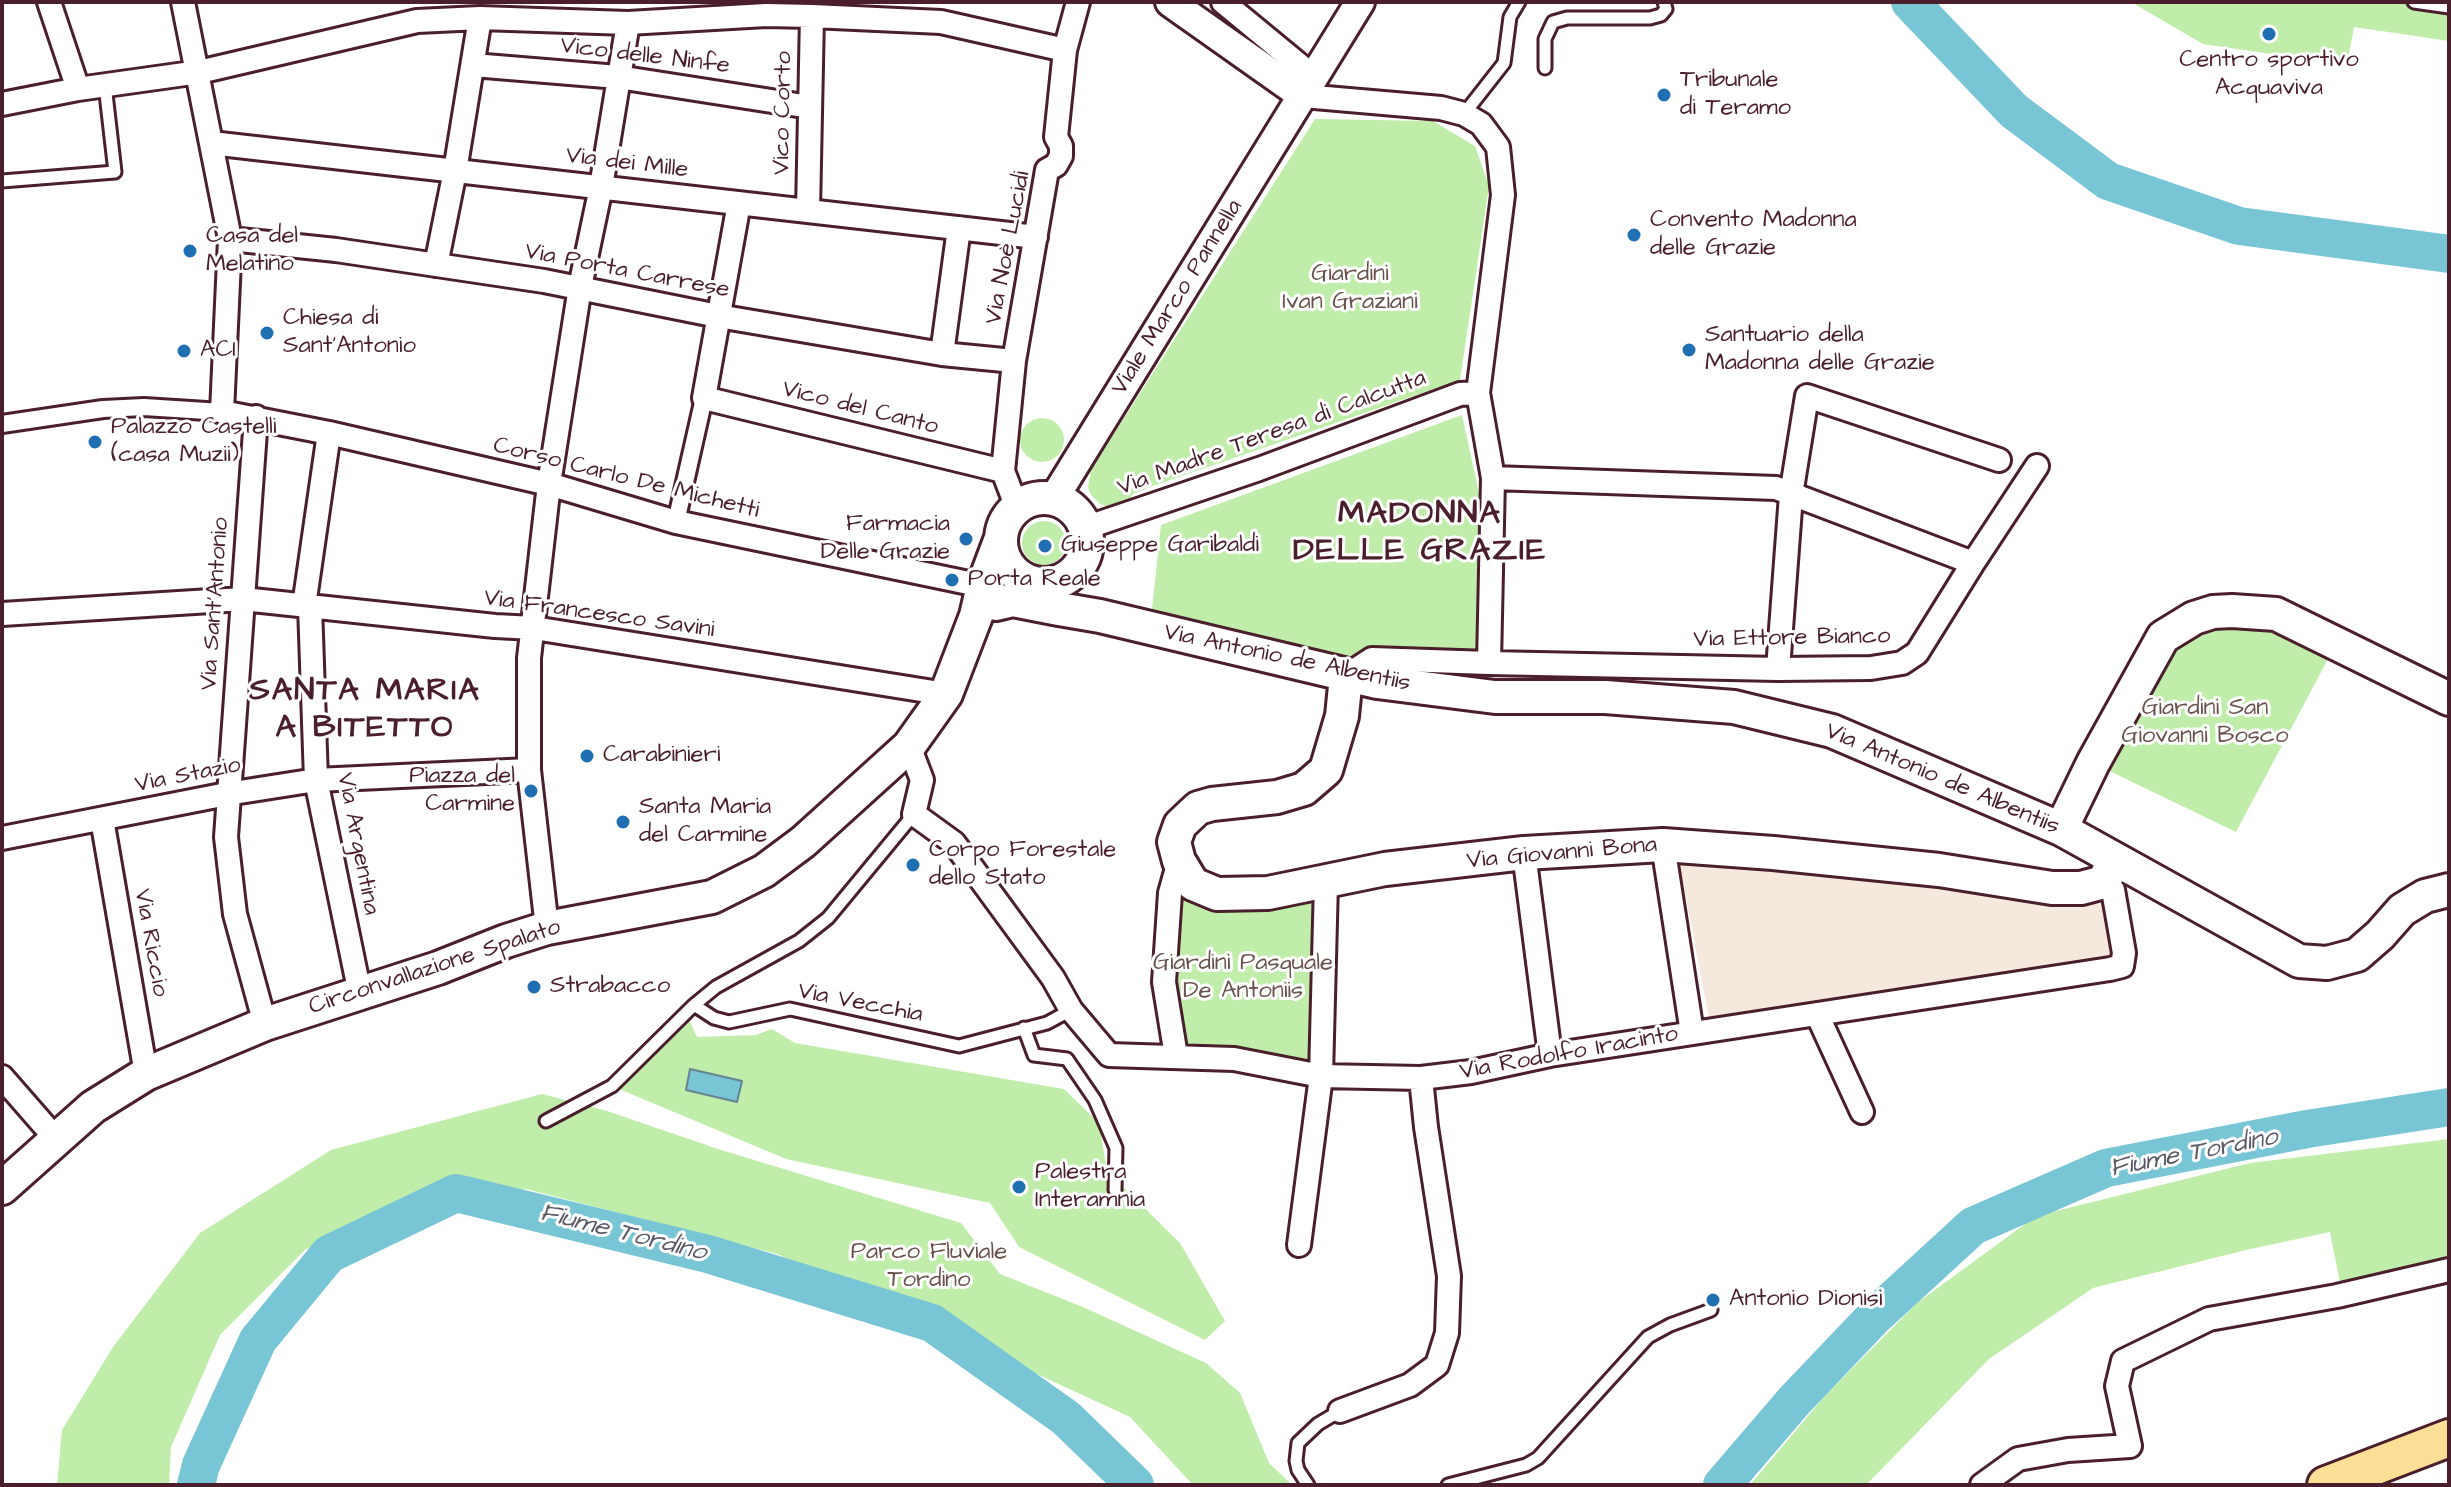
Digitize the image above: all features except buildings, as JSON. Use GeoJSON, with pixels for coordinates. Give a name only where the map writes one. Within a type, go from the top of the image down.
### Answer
{"type":"FeatureCollection","features":[{"type":"Feature","properties":{"kind":"highway"},"geometry":{"type":"LineString","coordinates":[[2326,1485],[2437,1449]]}},
{"type":"Feature","properties":{"kind":"main road"},"geometry":{"type":"LineString","coordinates":[[1027,580],[1052,584],[1061,581],[1076,570],[1086,547],[1085,528],[1073,510],[1053,500],[1034,500],[1017,508],[1006,522],[1001,538],[1005,561],[1059,609]]}},
{"type":"Feature","properties":{"kind":"main road","name":"Circonvallazione Spalato"},"geometry":{"type":"LineString","coordinates":[[2,1188],[93,1107],[146,1074],[265,1024],[547,928],[712,897],[764,871],[803,842],[909,746],[946,694],[985,602],[1001,538]]}},
{"type":"Feature","properties":{"kind":"main road"},"geometry":{"type":"LineString","coordinates":[[1076,570],[1082,597],[1100,616]]}},
{"type":"Feature","properties":{"kind":"main road","name":"Circonvallazione Spalato"},"geometry":{"type":"LineString","coordinates":[[985,602],[1027,580]]}},
{"type":"Feature","properties":{"kind":"main road","name":"Via Antonio de Albentiis"},"geometry":{"type":"LineString","coordinates":[[985,602],[1013,600],[1100,616],[1346,676],[1404,687],[1495,697],[1605,697],[1734,707],[1832,731],[2061,829],[2109,870],[2299,961],[2327,963],[2357,955],[2402,910],[2425,896],[2449,890]]}},
{"type":"Feature","properties":{"kind":"main road"},"geometry":{"type":"LineString","coordinates":[[2061,829],[2093,763],[2163,637],[2194,618],[2222,611],[2276,614],[2449,699]]}},
{"type":"Feature","properties":{"kind":"main road"},"geometry":{"type":"LineString","coordinates":[[1179,861],[1174,842],[1180,825],[1198,808],[1294,793],[1304,789],[1326,770],[1342,716],[1346,676]]}},
{"type":"Feature","properties":{"kind":"main road","name":"Via Giovanni Bona"},"geometry":{"type":"LineString","coordinates":[[1179,861],[1193,884],[1217,894],[1268,893],[1385,869],[1524,853],[1663,845],[1939,870],[2052,888],[2081,888],[2109,870]]}},
{"type":"Feature","properties":{"kind":"street"},"geometry":{"type":"LineString","coordinates":[[49,2],[78,89]]}},
{"type":"Feature","properties":{"kind":"street"},"geometry":{"type":"LineString","coordinates":[[2,424],[103,409],[144,407],[222,412],[230,239],[183,2]]}},
{"type":"Feature","properties":{"kind":"street","name":"Via Noè Lucidi"},"geometry":{"type":"LineString","coordinates":[[1017,508],[1003,471],[1014,361],[1047,170],[1067,158],[1056,137],[1065,50],[1078,2]]}},
{"type":"Feature","properties":{"kind":"street"},"geometry":{"type":"LineString","coordinates":[[1170,2],[1313,79],[1464,114],[1481,124],[1498,147],[1503,195],[1478,393],[1493,478],[1489,663]]}},
{"type":"Feature","properties":{"kind":"street"},"geometry":{"type":"LineString","coordinates":[[1223,2],[1313,79]]}},
{"type":"Feature","properties":{"kind":"street","name":"Viale Marco Pannella"},"geometry":{"type":"LineString","coordinates":[[1053,500],[1360,2]]}},
{"type":"Feature","properties":{"kind":"street"},"geometry":{"type":"LineString","coordinates":[[2,104],[78,89],[199,72],[417,21],[480,18],[628,23],[767,8],[812,16],[941,22],[1065,50]]}},
{"type":"Feature","properties":{"kind":"street","name":"Vico Corto"},"geometry":{"type":"LineString","coordinates":[[808,211],[812,16]]}},
{"type":"Feature","properties":{"kind":"street"},"geometry":{"type":"LineString","coordinates":[[436,265],[480,18]]}},
{"type":"Feature","properties":{"kind":"street"},"geometry":{"type":"LineString","coordinates":[[547,928],[529,770],[529,658],[549,484],[580,287],[601,187],[628,23]]}},
{"type":"Feature","properties":{"kind":"street","name":"Vico delle Ninfe"},"geometry":{"type":"LineString","coordinates":[[473,65],[618,77],[810,107]]}},
{"type":"Feature","properties":{"kind":"street","name":"Via dei Mille"},"geometry":{"type":"LineString","coordinates":[[211,143],[1036,237]]}},
{"type":"Feature","properties":{"kind":"street"},"geometry":{"type":"LineString","coordinates":[[676,522],[704,398],[739,203]]}},
{"type":"Feature","properties":{"kind":"street"},"geometry":{"type":"LineString","coordinates":[[942,354],[959,228]]}},
{"type":"Feature","properties":{"kind":"street","name":"Via Porta Carrese"},"geometry":{"type":"LineString","coordinates":[[230,239],[580,287],[718,316],[942,354],[1014,361]]}},
{"type":"Feature","properties":{"kind":"street","name":"Via Madre Teresa di Calcutta"},"geometry":{"type":"LineString","coordinates":[[1085,528],[1259,469],[1460,394],[1478,393]]}},
{"type":"Feature","properties":{"kind":"street"},"geometry":{"type":"LineString","coordinates":[[1778,669],[1791,495],[1807,396],[1999,460]]}},
{"type":"Feature","properties":{"kind":"street","name":"Vico del Canto"},"geometry":{"type":"LineString","coordinates":[[704,398],[1003,471]]}},
{"type":"Feature","properties":{"kind":"street","name":"Corso Carlo De Michetti"},"geometry":{"type":"LineString","coordinates":[[222,412],[329,433],[549,484],[676,522],[985,602]]}},
{"type":"Feature","properties":{"kind":"street","name":"Via Sant'Antonio"},"geometry":{"type":"LineString","coordinates":[[256,417],[226,837],[235,914],[265,1024]]}},
{"type":"Feature","properties":{"kind":"street","name":"Via Argentina"},"geometry":{"type":"LineString","coordinates":[[329,433],[307,606],[316,780],[360,994]]}},
{"type":"Feature","properties":{"kind":"street","name":"Via Ettore Bianco"},"geometry":{"type":"LineString","coordinates":[[1346,676],[1372,659],[1778,669],[1871,668],[1902,663],[1917,653],[2037,466]]}},
{"type":"Feature","properties":{"kind":"street"},"geometry":{"type":"LineString","coordinates":[[1493,478],[1776,488],[1973,563]]}},
{"type":"Feature","properties":{"kind":"street","name":"Via Francesco Savini"},"geometry":{"type":"LineString","coordinates":[[2,614],[243,599],[534,628],[946,694]]}},
{"type":"Feature","properties":{"kind":"street"},"geometry":{"type":"LineString","coordinates":[[909,746],[922,780],[914,814]]}},
{"type":"Feature","properties":{"kind":"street","name":"Via Stazio"},"geometry":{"type":"LineString","coordinates":[[2,838],[316,780],[529,770]]}},
{"type":"Feature","properties":{"kind":"street","name":"Via Rodolfo Iracinto"},"geometry":{"type":"LineString","coordinates":[[914,814],[954,843],[1053,978],[1071,1010],[1109,1055],[1234,1059],[1321,1076],[1421,1078],[1471,1072],[1550,1055],[2122,966],[2124,953],[2109,870]]}},
{"type":"Feature","properties":{"kind":"street","name":"Via Riccio"},"geometry":{"type":"LineString","coordinates":[[102,819],[146,1074]]}},
{"type":"Feature","properties":{"kind":"street"},"geometry":{"type":"LineString","coordinates":[[1663,845],[1692,1033]]}},
{"type":"Feature","properties":{"kind":"street"},"geometry":{"type":"LineString","coordinates":[[1524,853],[1550,1055]]}},
{"type":"Feature","properties":{"kind":"street"},"geometry":{"type":"LineString","coordinates":[[1176,1056],[1164,982],[1170,893],[1179,861]]}},
{"type":"Feature","properties":{"kind":"street"},"geometry":{"type":"LineString","coordinates":[[1299,1245],[1321,1076],[1326,882]]}},
{"type":"Feature","properties":{"kind":"street"},"geometry":{"type":"LineString","coordinates":[[1817,1014],[1862,1112]]}},
{"type":"Feature","properties":{"kind":"street"},"geometry":{"type":"LineString","coordinates":[[2,1077],[57,1140]]}},
{"type":"Feature","properties":{"kind":"street"},"geometry":{"type":"LineString","coordinates":[[1340,1411],[1410,1385],[1437,1365],[1447,1333],[1449,1276],[1421,1078]]}},
{"type":"Feature","properties":{"kind":"street"},"geometry":{"type":"LineString","coordinates":[[1982,1485],[2018,1459],[2068,1450],[2130,1446],[2117,1386],[2123,1361],[2209,1319],[2337,1296],[2449,1270]]}},
{"type":"Feature","properties":{"kind":"lane"},"geometry":{"type":"LineString","coordinates":[[1464,114],[1504,63],[1510,17],[1519,2]]}},
{"type":"Feature","properties":{"kind":"lane"},"geometry":{"type":"LineString","coordinates":[[1545,68],[1545,39],[1553,22],[1567,18],[1650,18],[1661,15],[1666,9],[1664,2]]}},
{"type":"Feature","properties":{"kind":"lane"},"geometry":{"type":"LineString","coordinates":[[2414,2],[2449,7]]}},
{"type":"Feature","properties":{"kind":"lane"},"geometry":{"type":"LineString","coordinates":[[2,181],[115,172],[105,85]]}},
{"type":"Feature","properties":{"kind":"lane","name":"Via Vecchia"},"geometry":{"type":"LineString","coordinates":[[914,814],[828,918],[799,941],[716,987],[694,1005],[714,1018],[729,1022],[790,1009],[959,1046],[1047,1023],[1071,1010]]}},
{"type":"Feature","properties":{"kind":"lane"},"geometry":{"type":"LineString","coordinates":[[546,1121],[612,1086],[694,1005]]}},
{"type":"Feature","properties":{"kind":"lane"},"geometry":{"type":"LineString","coordinates":[[1024,1028],[1034,1055],[1067,1059],[1095,1100],[1116,1148],[1115,1190]]}},
{"type":"Feature","properties":{"kind":"lane"},"geometry":{"type":"LineString","coordinates":[[1448,1485],[1526,1465],[1538,1458],[1648,1337],[1711,1310]]}},
{"type":"Feature","properties":{"kind":"lane"},"geometry":{"type":"LineString","coordinates":[[1308,1485],[1298,1470],[1298,1443],[1318,1424],[1340,1411]]}},
{"type":"Feature","properties":{"kind":"shaded area"},"geometry":{"type":"Polygon","coordinates":[[[1679,861],[1801,867],[2050,901],[2107,905],[2117,959],[1710,1024],[1679,861]]]}},
{"type":"Feature","properties":{"kind":"green space","name":"Centro sportivo Acquaviva"},"geometry":{"type":"Polygon","coordinates":[[[2131,2],[2449,2],[2449,41],[2354,27],[2347,65],[2203,44],[2131,2]]]}},
{"type":"Feature","properties":{"kind":"green space","name":"Giardini Ivan Graziani"},"geometry":{"type":"Polygon","coordinates":[[[1315,119],[1433,121],[1475,146],[1489,186],[1460,380],[1150,487],[1133,494],[1126,503],[1100,504],[1088,487],[1091,470],[1315,119]]]}},
{"type":"Feature","properties":{"kind":"green space"},"geometry":{"type":"Polygon","coordinates":[[[1462,415],[1479,493],[1493,493],[1489,663],[1361,665],[1150,628],[1161,525],[1462,415]]]}},
{"type":"Feature","properties":{"kind":"green space"},"geometry":{"type":"Polygon","coordinates":[[[1042,418],[1058,424],[1064,440],[1058,456],[1042,462],[1026,456],[1020,440],[1026,424],[1042,418]]]}},
{"type":"Feature","properties":{"kind":"green space"},"geometry":{"type":"Polygon","coordinates":[[[1044,521],[1060,527],[1066,543],[1060,559],[1044,565],[1028,559],[1022,543],[1028,527],[1044,521]]]}},
{"type":"Feature","properties":{"kind":"green space","name":"Giardini San Giovanni Bosco"},"geometry":{"type":"Polygon","coordinates":[[[2213,612],[2336,644],[2236,832],[2093,763],[2163,637],[2213,612]]]}},
{"type":"Feature","properties":{"kind":"green space","name":"Giardini Pasquale De Antoniis"},"geometry":{"type":"Polygon","coordinates":[[[1326,882],[1321,1076],[1176,1056],[1170,893],[1326,882]]]}},
{"type":"Feature","properties":{"kind":"green space","name":"Palestra Interamnia"},"geometry":{"type":"Polygon","coordinates":[[[694,1005],[690,1022],[697,1037],[756,1035],[772,1029],[795,1043],[1064,1089],[1099,1123],[1107,1171],[1180,1243],[1225,1321],[1205,1340],[1019,1247],[990,1203],[786,1159],[612,1086],[694,1005]]]}},
{"type":"Feature","properties":{"kind":"green space","name":"Parco Fluviale Tordino"},"geometry":{"type":"Polygon","coordinates":[[[542,1094],[607,1111],[718,1149],[961,1223],[1000,1274],[1083,1307],[1206,1363],[1240,1393],[1269,1463],[1292,1485],[1193,1485],[1130,1417],[777,1254],[526,1189],[306,1249],[220,1335],[171,1447],[169,1485],[57,1485],[62,1430],[113,1347],[200,1233],[331,1150],[542,1094]]]}},
{"type":"Feature","properties":{"kind":"green space"},"geometry":{"type":"Polygon","coordinates":[[[2449,1139],[2449,1258],[2340,1283],[2330,1232],[2093,1288],[1989,1359],[1866,1485],[1750,1485],[1823,1398],[1917,1303],[2036,1216],[2250,1163],[2449,1139]]]}},
{"type":"Feature","properties":{"kind":"water"},"geometry":{"type":"Polygon","coordinates":[[[690,1069],[742,1081],[737,1102],[686,1090],[690,1069]]]}},
{"type":"Feature","properties":{"kind":"waterway"},"geometry":{"type":"LineString","coordinates":[[1910,2],[2014,111],[2108,181],[2239,226],[2449,254]]}},
{"type":"Feature","properties":{"kind":"waterway","name":"Fiume Tordino"},"geometry":{"type":"LineString","coordinates":[[1722,1485],[1794,1401],[1875,1316],[1973,1226],[2106,1168],[2307,1129],[2449,1107]]}},
{"type":"Feature","properties":{"kind":"waterway","name":"Fiume Tordino"},"geometry":{"type":"LineString","coordinates":[[196,1485],[201,1465],[258,1340],[329,1254],[456,1193],[708,1254],[932,1323],[1066,1418],[1135,1485]]}},
{"type":"Feature","properties":{"kind":"place","name":"Centro sportivo Acquaviva"},"geometry":{"type":"Point","coordinates":[2269,34]}},
{"type":"Feature","properties":{"kind":"place","name":"Tribunale di Teramo"},"geometry":{"type":"Point","coordinates":[1664,95]}},
{"type":"Feature","properties":{"kind":"place","name":"Convento Madonna delle Grazie"},"geometry":{"type":"Point","coordinates":[1634,235]}},
{"type":"Feature","properties":{"kind":"place","name":"Casa del Melatino"},"geometry":{"type":"Point","coordinates":[190,251]}},
{"type":"Feature","properties":{"kind":"place","name":"Chiesa di Sant'Antonio"},"geometry":{"type":"Point","coordinates":[267,333]}},
{"type":"Feature","properties":{"kind":"place","name":"Santuario della Madonna delle Grazie"},"geometry":{"type":"Point","coordinates":[1689,350]}},
{"type":"Feature","properties":{"kind":"place","name":"ACI"},"geometry":{"type":"Point","coordinates":[184,351]}},
{"type":"Feature","properties":{"kind":"place","name":"Palazzo Castelli (casa Muzii)"},"geometry":{"type":"Point","coordinates":[95,442]}},
{"type":"Feature","properties":{"kind":"place","name":"Farmacia Delle Grazie"},"geometry":{"type":"Point","coordinates":[966,539]}},
{"type":"Feature","properties":{"kind":"place","name":"Giuseppe Garibaldi"},"geometry":{"type":"Point","coordinates":[1045,546]}},
{"type":"Feature","properties":{"kind":"place","name":"Porta Reale"},"geometry":{"type":"Point","coordinates":[952,580]}},
{"type":"Feature","properties":{"kind":"place","name":"Carabinieri"},"geometry":{"type":"Point","coordinates":[587,756]}},
{"type":"Feature","properties":{"kind":"place","name":"Piazza del Carmine"},"geometry":{"type":"Point","coordinates":[531,791]}},
{"type":"Feature","properties":{"kind":"place","name":"Santa Maria del Carmine"},"geometry":{"type":"Point","coordinates":[623,822]}},
{"type":"Feature","properties":{"kind":"place","name":"Corpo Forestale dello Stato"},"geometry":{"type":"Point","coordinates":[913,865]}},
{"type":"Feature","properties":{"kind":"place","name":"Strabacco"},"geometry":{"type":"Point","coordinates":[534,987]}},
{"type":"Feature","properties":{"kind":"place","name":"Palestra Interamnia"},"geometry":{"type":"Point","coordinates":[1019,1187]}},
{"type":"Feature","properties":{"kind":"place","name":"Antonio Dionisi"},"geometry":{"type":"Point","coordinates":[1713,1300]}},
{"type":"Feature","properties":{"kind":"district","name":"MADONNA DELLE GRAZIE"},"geometry":{"type":"Point","coordinates":[1420,534]}},
{"type":"Feature","properties":{"kind":"district","name":"SANTA MARIA A BITETTO"},"geometry":{"type":"Point","coordinates":[365,710]}}]}
